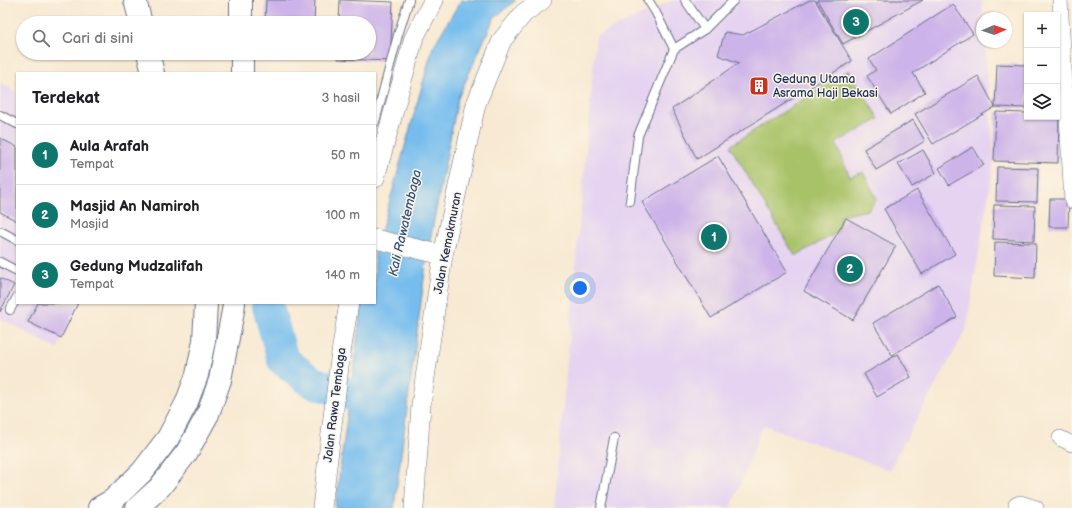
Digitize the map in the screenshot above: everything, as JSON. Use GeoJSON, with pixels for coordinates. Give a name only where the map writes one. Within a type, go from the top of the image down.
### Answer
{"type":"FeatureCollection","features":[{"type":"Feature","properties":{"kind":"highway"},"geometry":{"type":"LineString","coordinates":[[135,0],[139,16]]}},
{"type":"Feature","properties":{"kind":"highway"},"geometry":{"type":"LineString","coordinates":[[241,0],[241,16]]}},
{"type":"Feature","properties":{"kind":"highway"},"geometry":{"type":"LineString","coordinates":[[149,60],[152,72]]}},
{"type":"Feature","properties":{"kind":"highway"},"geometry":{"type":"LineString","coordinates":[[242,60],[242,72]]}},
{"type":"Feature","properties":{"kind":"highway"},"geometry":{"type":"LineString","coordinates":[[99,508],[113,500],[142,472],[168,438],[186,404],[197,375],[204,341],[206,304]]}},
{"type":"Feature","properties":{"kind":"highway"},"geometry":{"type":"LineString","coordinates":[[137,508],[160,487],[187,452],[208,414],[220,380],[234,304]]}},
{"type":"Feature","properties":{"kind":"street"},"geometry":{"type":"LineString","coordinates":[[376,174],[414,38],[430,5],[434,0]]}},
{"type":"Feature","properties":{"kind":"street","name":"Jalan Kemakmuran"},"geometry":{"type":"LineString","coordinates":[[414,508],[421,405],[440,254],[476,104],[518,5],[542,0]]}},
{"type":"Feature","properties":{"kind":"street"},"geometry":{"type":"LineString","coordinates":[[1060,0],[1066,31],[1072,201]]}},
{"type":"Feature","properties":{"kind":"street"},"geometry":{"type":"LineString","coordinates":[[376,239],[440,254]]}},
{"type":"Feature","properties":{"kind":"street","name":"Jalan Rawa Tembaga"},"geometry":{"type":"LineString","coordinates":[[322,508],[340,359],[349,304]]}},
{"type":"Feature","properties":{"kind":"street"},"geometry":{"type":"LineString","coordinates":[[1016,508],[1016,505],[1020,503],[1036,508]]}},
{"type":"Feature","properties":{"kind":"lane"},"geometry":{"type":"LineString","coordinates":[[376,118],[398,34],[409,0]]}},
{"type":"Feature","properties":{"kind":"lane"},"geometry":{"type":"LineString","coordinates":[[648,0],[674,49]]}},
{"type":"Feature","properties":{"kind":"lane"},"geometry":{"type":"LineString","coordinates":[[685,0],[705,29]]}},
{"type":"Feature","properties":{"kind":"lane"},"geometry":{"type":"LineString","coordinates":[[630,200],[638,136],[674,49],[705,29],[734,0]]}},
{"type":"Feature","properties":{"kind":"lane"},"geometry":{"type":"LineString","coordinates":[[0,115],[16,123]]}},
{"type":"Feature","properties":{"kind":"lane"},"geometry":{"type":"LineString","coordinates":[[0,231],[16,239]]}},
{"type":"Feature","properties":{"kind":"lane"},"geometry":{"type":"LineString","coordinates":[[0,262],[16,270]]}},
{"type":"Feature","properties":{"kind":"lane"},"geometry":{"type":"LineString","coordinates":[[10,310],[16,299]]}},
{"type":"Feature","properties":{"kind":"lane"},"geometry":{"type":"LineString","coordinates":[[601,508],[614,438]]}},
{"type":"Feature","properties":{"kind":"shaded area"},"geometry":{"type":"Polygon","coordinates":[[[673,0],[982,0],[983,12],[976,12],[976,48],[985,48],[994,161],[966,330],[889,470],[763,425],[731,508],[554,508],[596,36],[673,0]]]}},
{"type":"Feature","properties":{"kind":"shaded area"},"geometry":{"type":"Polygon","coordinates":[[[0,82],[16,92],[16,304],[80,304],[57,349],[0,318],[0,82]]]}},
{"type":"Feature","properties":{"kind":"green space"},"geometry":{"type":"Polygon","coordinates":[[[849,70],[879,119],[836,143],[850,177],[863,172],[877,199],[868,210],[841,216],[838,232],[795,256],[730,146],[849,70]]]}},
{"type":"Feature","properties":{"kind":"water","name":"Kali Rawatembaga"},"geometry":{"type":"Polygon","coordinates":[[[461,0],[516,0],[494,18],[458,98],[427,256],[394,508],[335,508],[362,304],[376,304],[376,249],[433,47],[461,0]]]}},
{"type":"Feature","properties":{"kind":"building"},"geometry":{"type":"Polygon","coordinates":[[[266,0],[315,0],[314,16],[265,16],[266,0]]]}},
{"type":"Feature","properties":{"kind":"building"},"geometry":{"type":"Polygon","coordinates":[[[340,0],[393,2],[390,61],[364,60],[376,60],[376,16],[339,16],[340,0]]]}},
{"type":"Feature","properties":{"kind":"building","name":"Gedung Utama Asrama Haji Bekasi"},"geometry":{"type":"Polygon","coordinates":[[[810,0],[815,0],[852,61],[697,159],[672,109],[739,63],[718,55],[725,32],[743,35],[810,0]]]}},
{"type":"Feature","properties":{"kind":"building"},"geometry":{"type":"Polygon","coordinates":[[[817,0],[923,0],[843,44],[817,0]]]}},
{"type":"Feature","properties":{"kind":"building"},"geometry":{"type":"Polygon","coordinates":[[[953,4],[973,34],[913,73],[925,92],[891,114],[867,76],[876,70],[869,59],[953,4]]]}},
{"type":"Feature","properties":{"kind":"building"},"geometry":{"type":"Polygon","coordinates":[[[997,64],[1024,65],[1024,108],[995,107],[997,64]]]}},
{"type":"Feature","properties":{"kind":"building"},"geometry":{"type":"Polygon","coordinates":[[[978,76],[995,107],[933,144],[915,114],[978,76]]]}},
{"type":"Feature","properties":{"kind":"building"},"geometry":{"type":"Polygon","coordinates":[[[996,112],[1024,113],[1024,120],[1059,120],[1058,163],[994,161],[996,112]]]}},
{"type":"Feature","properties":{"kind":"building"},"geometry":{"type":"Polygon","coordinates":[[[913,120],[925,141],[876,170],[864,149],[913,120]]]}},
{"type":"Feature","properties":{"kind":"building"},"geometry":{"type":"Polygon","coordinates":[[[0,138],[16,146],[16,220],[0,212],[0,138]]]}},
{"type":"Feature","properties":{"kind":"building"},"geometry":{"type":"Polygon","coordinates":[[[973,147],[984,165],[949,185],[939,168],[973,147]]]}},
{"type":"Feature","properties":{"kind":"building"},"geometry":{"type":"Polygon","coordinates":[[[923,150],[936,173],[912,187],[898,164],[923,150]]]}},
{"type":"Feature","properties":{"kind":"building"},"geometry":{"type":"Polygon","coordinates":[[[718,156],[787,272],[711,318],[642,202],[718,156]]]}},
{"type":"Feature","properties":{"kind":"building"},"geometry":{"type":"Polygon","coordinates":[[[997,167],[1038,168],[1037,202],[996,201],[997,167]]]}},
{"type":"Feature","properties":{"kind":"building"},"geometry":{"type":"Polygon","coordinates":[[[917,190],[955,254],[922,274],[884,209],[917,190]]]}},
{"type":"Feature","properties":{"kind":"building"},"geometry":{"type":"Polygon","coordinates":[[[1050,199],[1069,199],[1068,227],[1049,227],[1050,199]]]}},
{"type":"Feature","properties":{"kind":"building"},"geometry":{"type":"Polygon","coordinates":[[[994,205],[1035,206],[1034,241],[993,239],[994,205]]]}},
{"type":"Feature","properties":{"kind":"building"},"geometry":{"type":"Polygon","coordinates":[[[846,218],[896,246],[853,320],[804,291],[846,218]]]}},
{"type":"Feature","properties":{"kind":"building"},"geometry":{"type":"Polygon","coordinates":[[[995,242],[1036,243],[1035,278],[994,276],[995,242]]]}},
{"type":"Feature","properties":{"kind":"building"},"geometry":{"type":"Polygon","coordinates":[[[0,278],[14,285],[0,312],[0,278]]]}},
{"type":"Feature","properties":{"kind":"building"},"geometry":{"type":"Polygon","coordinates":[[[938,284],[957,317],[892,355],[873,323],[938,284]]]}},
{"type":"Feature","properties":{"kind":"building"},"geometry":{"type":"Polygon","coordinates":[[[37,304],[78,304],[61,338],[28,322],[37,304]]]}},
{"type":"Feature","properties":{"kind":"building"},"geometry":{"type":"Polygon","coordinates":[[[898,354],[911,377],[877,397],[864,374],[898,354]]]}},
{"type":"Feature","properties":{"kind":"waterway"},"geometry":{"type":"LineString","coordinates":[[267,304],[283,360],[312,382],[378,403]]}},
{"type":"Feature","properties":{"kind":"place","name":"Gedung Mudzalifah"},"geometry":{"type":"Point","coordinates":[856,22]}},
{"type":"Feature","properties":{"kind":"place","name":"Gedung Utama Asrama Haji Bekasi"},"geometry":{"type":"Point","coordinates":[759,86]}},
{"type":"Feature","properties":{"kind":"place","name":"Aula Arafah"},"geometry":{"type":"Point","coordinates":[714,237]}},
{"type":"Feature","properties":{"kind":"place","name":"Masjid An Namiroh"},"geometry":{"type":"Point","coordinates":[850,269]}}]}
